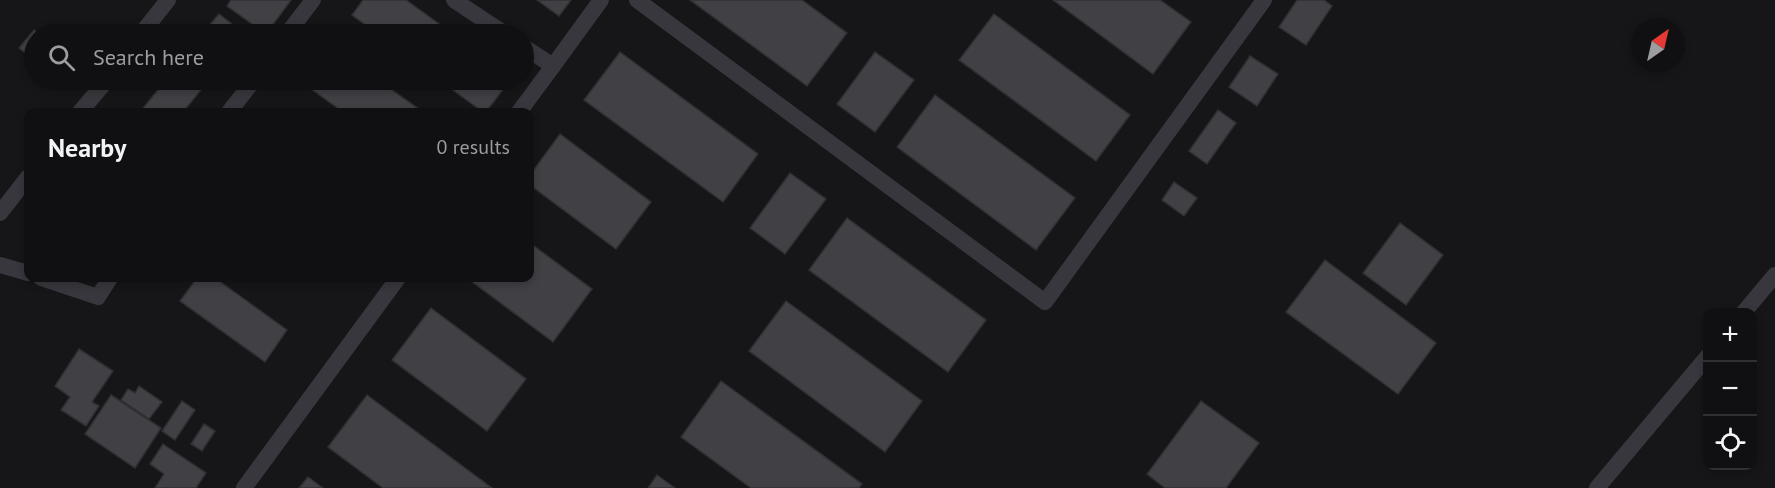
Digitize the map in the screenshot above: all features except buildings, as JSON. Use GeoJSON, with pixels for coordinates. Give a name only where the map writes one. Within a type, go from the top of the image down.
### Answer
{"type":"FeatureCollection","features":[{"type":"Feature","properties":{"kind":"lane"},"geometry":{"type":"LineString","coordinates":[[149,24],[168,0]]}},
{"type":"Feature","properties":{"kind":"lane"},"geometry":{"type":"LineString","coordinates":[[295,24],[313,0]]}},
{"type":"Feature","properties":{"kind":"lane"},"geometry":{"type":"LineString","coordinates":[[454,0],[491,24]]}},
{"type":"Feature","properties":{"kind":"lane"},"geometry":{"type":"LineString","coordinates":[[522,108],[601,0]]}},
{"type":"Feature","properties":{"kind":"lane"},"geometry":{"type":"LineString","coordinates":[[637,0],[1045,302],[1264,0]]}},
{"type":"Feature","properties":{"kind":"lane"},"geometry":{"type":"LineString","coordinates":[[534,54],[553,66]]}},
{"type":"Feature","properties":{"kind":"lane"},"geometry":{"type":"LineString","coordinates":[[83,108],[99,90]]}},
{"type":"Feature","properties":{"kind":"lane"},"geometry":{"type":"LineString","coordinates":[[232,108],[246,90]]}},
{"type":"Feature","properties":{"kind":"lane"},"geometry":{"type":"LineString","coordinates":[[0,213],[24,182]]}},
{"type":"Feature","properties":{"kind":"lane"},"geometry":{"type":"LineString","coordinates":[[0,265],[24,272]]}},
{"type":"Feature","properties":{"kind":"lane"},"geometry":{"type":"LineString","coordinates":[[1747,308],[1775,275]]}},
{"type":"Feature","properties":{"kind":"lane"},"geometry":{"type":"LineString","coordinates":[[53,282],[98,297],[107,282]]}},
{"type":"Feature","properties":{"kind":"lane"},"geometry":{"type":"LineString","coordinates":[[244,488],[395,282]]}},
{"type":"Feature","properties":{"kind":"lane"},"geometry":{"type":"LineString","coordinates":[[1597,488],[1703,361]]}}]}
